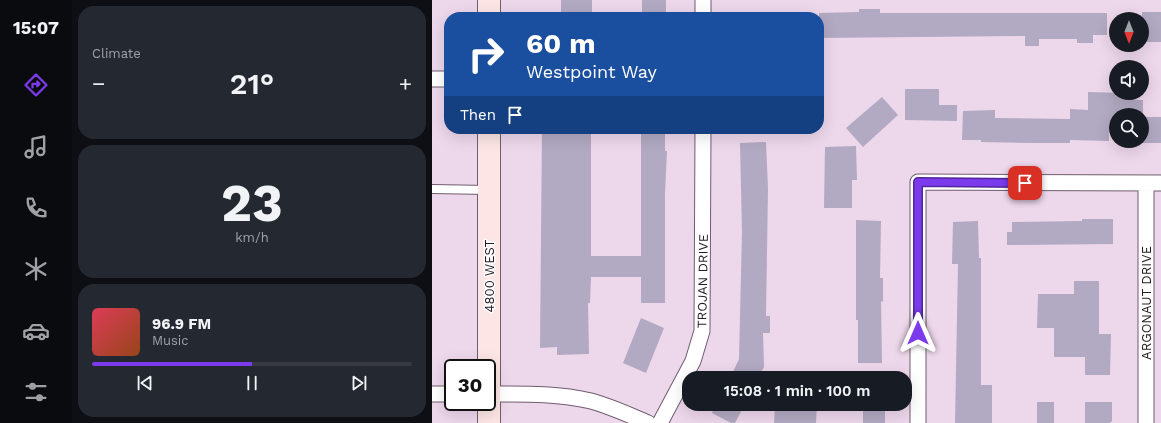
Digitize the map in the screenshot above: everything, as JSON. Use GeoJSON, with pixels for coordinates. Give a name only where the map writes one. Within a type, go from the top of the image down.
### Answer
{"type":"FeatureCollection","features":[{"type":"Feature","properties":{"kind":"main road"},"geometry":{"type":"LineString","coordinates":[[489,0],[489,12]]}},
{"type":"Feature","properties":{"kind":"main road","name":"4800 WEST"},"geometry":{"type":"LineString","coordinates":[[488,359],[489,134]]}},
{"type":"Feature","properties":{"kind":"main road","name":"4800 WEST"},"geometry":{"type":"LineString","coordinates":[[489,411],[489,423]]}},
{"type":"Feature","properties":{"kind":"street"},"geometry":{"type":"LineString","coordinates":[[703,0],[703,12]]}},
{"type":"Feature","properties":{"kind":"street"},"geometry":{"type":"LineString","coordinates":[[432,79],[444,79]]}},
{"type":"Feature","properties":{"kind":"street","name":"TROJAN DRIVE"},"geometry":{"type":"LineString","coordinates":[[660,423],[693,361],[702,331],[703,134]]}},
{"type":"Feature","properties":{"kind":"street"},"geometry":{"type":"LineString","coordinates":[[918,423],[918,182],[1161,183]]}},
{"type":"Feature","properties":{"kind":"street","name":"ARGONAUT DRIVE"},"geometry":{"type":"LineString","coordinates":[[1146,184],[1146,423]]}},
{"type":"Feature","properties":{"kind":"street"},"geometry":{"type":"LineString","coordinates":[[432,394],[444,394]]}},
{"type":"Feature","properties":{"kind":"street"},"geometry":{"type":"LineString","coordinates":[[496,394],[558,396],[591,401],[623,412],[648,423]]}},
{"type":"Feature","properties":{"kind":"lane"},"geometry":{"type":"LineString","coordinates":[[432,189],[489,190]]}},
{"type":"Feature","properties":{"kind":"building"},"geometry":{"type":"Polygon","coordinates":[[[561,0],[592,0],[592,12],[561,12],[561,0]]]}},
{"type":"Feature","properties":{"kind":"building"},"geometry":{"type":"Polygon","coordinates":[[[642,0],[666,0],[666,12],[642,12],[642,0]]]}},
{"type":"Feature","properties":{"kind":"building"},"geometry":{"type":"Polygon","coordinates":[[[859,9],[880,9],[880,13],[1107,13],[1107,35],[1093,35],[1093,43],[1077,43],[1077,39],[1039,39],[1039,46],[1025,46],[1025,36],[824,38],[824,13],[859,12],[859,9]]]}},
{"type":"Feature","properties":{"kind":"building"},"geometry":{"type":"Polygon","coordinates":[[[1149,12],[1161,12],[1161,42],[1149,42],[1149,12]]]}},
{"type":"Feature","properties":{"kind":"building"},"geometry":{"type":"Polygon","coordinates":[[[905,89],[939,89],[939,105],[957,105],[957,121],[905,120],[905,89]]]}},
{"type":"Feature","properties":{"kind":"building"},"geometry":{"type":"Polygon","coordinates":[[[1088,92],[1109,93],[1109,100],[1143,100],[1143,108],[1109,108],[1109,141],[1070,140],[1070,143],[1037,143],[981,142],[981,140],[962,140],[963,111],[995,110],[995,118],[1070,119],[1070,109],[1088,110],[1088,92]]]}},
{"type":"Feature","properties":{"kind":"building"},"geometry":{"type":"Polygon","coordinates":[[[882,97],[898,115],[863,147],[846,128],[882,97]]]}},
{"type":"Feature","properties":{"kind":"building"},"geometry":{"type":"Polygon","coordinates":[[[1149,117],[1161,117],[1161,143],[1149,143],[1149,117]]]}},
{"type":"Feature","properties":{"kind":"building"},"geometry":{"type":"Polygon","coordinates":[[[542,134],[591,134],[591,256],[641,256],[641,134],[665,134],[665,151],[667,151],[665,193],[665,303],[641,303],[641,277],[591,277],[590,303],[588,303],[589,354],[557,355],[557,347],[540,348],[542,134]]]}},
{"type":"Feature","properties":{"kind":"building"},"geometry":{"type":"Polygon","coordinates":[[[766,142],[768,189],[766,316],[770,316],[770,333],[763,333],[764,367],[762,371],[733,371],[739,359],[742,232],[740,143],[766,142]]]}},
{"type":"Feature","properties":{"kind":"building"},"geometry":{"type":"Polygon","coordinates":[[[856,146],[857,180],[852,180],[852,208],[824,208],[825,147],[856,146]]]}},
{"type":"Feature","properties":{"kind":"building"},"geometry":{"type":"Polygon","coordinates":[[[1082,219],[1113,219],[1113,244],[1007,245],[1007,232],[1012,232],[1012,222],[1082,221],[1082,219]]]}},
{"type":"Feature","properties":{"kind":"building"},"geometry":{"type":"Polygon","coordinates":[[[856,220],[881,221],[880,278],[883,278],[883,302],[881,301],[882,363],[858,363],[858,320],[856,320],[856,220]]]}},
{"type":"Feature","properties":{"kind":"building"},"geometry":{"type":"Polygon","coordinates":[[[978,221],[979,258],[981,258],[981,385],[992,385],[992,423],[955,423],[958,264],[952,264],[953,222],[978,221]]]}},
{"type":"Feature","properties":{"kind":"building"},"geometry":{"type":"Polygon","coordinates":[[[1074,281],[1099,281],[1099,334],[1111,334],[1110,375],[1085,375],[1085,357],[1054,357],[1054,328],[1037,328],[1038,294],[1074,294],[1074,281]]]}},
{"type":"Feature","properties":{"kind":"building"},"geometry":{"type":"Polygon","coordinates":[[[641,318],[664,328],[646,373],[623,363],[641,318]]]}},
{"type":"Feature","properties":{"kind":"building"},"geometry":{"type":"Polygon","coordinates":[[[1037,402],[1054,402],[1054,423],[1037,423],[1037,402]]]}},
{"type":"Feature","properties":{"kind":"building"},"geometry":{"type":"Polygon","coordinates":[[[1085,402],[1112,402],[1112,421],[1110,423],[1085,423],[1085,402]]]}},
{"type":"Feature","properties":{"kind":"building"},"geometry":{"type":"Polygon","coordinates":[[[713,411],[741,411],[735,423],[731,423],[712,413],[713,411]]]}},
{"type":"Feature","properties":{"kind":"building"},"geometry":{"type":"Polygon","coordinates":[[[775,411],[817,411],[816,423],[774,423],[775,411]]]}},
{"type":"Feature","properties":{"kind":"building"},"geometry":{"type":"Polygon","coordinates":[[[863,411],[885,411],[885,423],[863,423],[863,411]]]}},
{"type":"Feature","properties":{"kind":"route"},"geometry":{"type":"LineString","coordinates":[[918,333],[918,182],[1025,183]]}}]}
